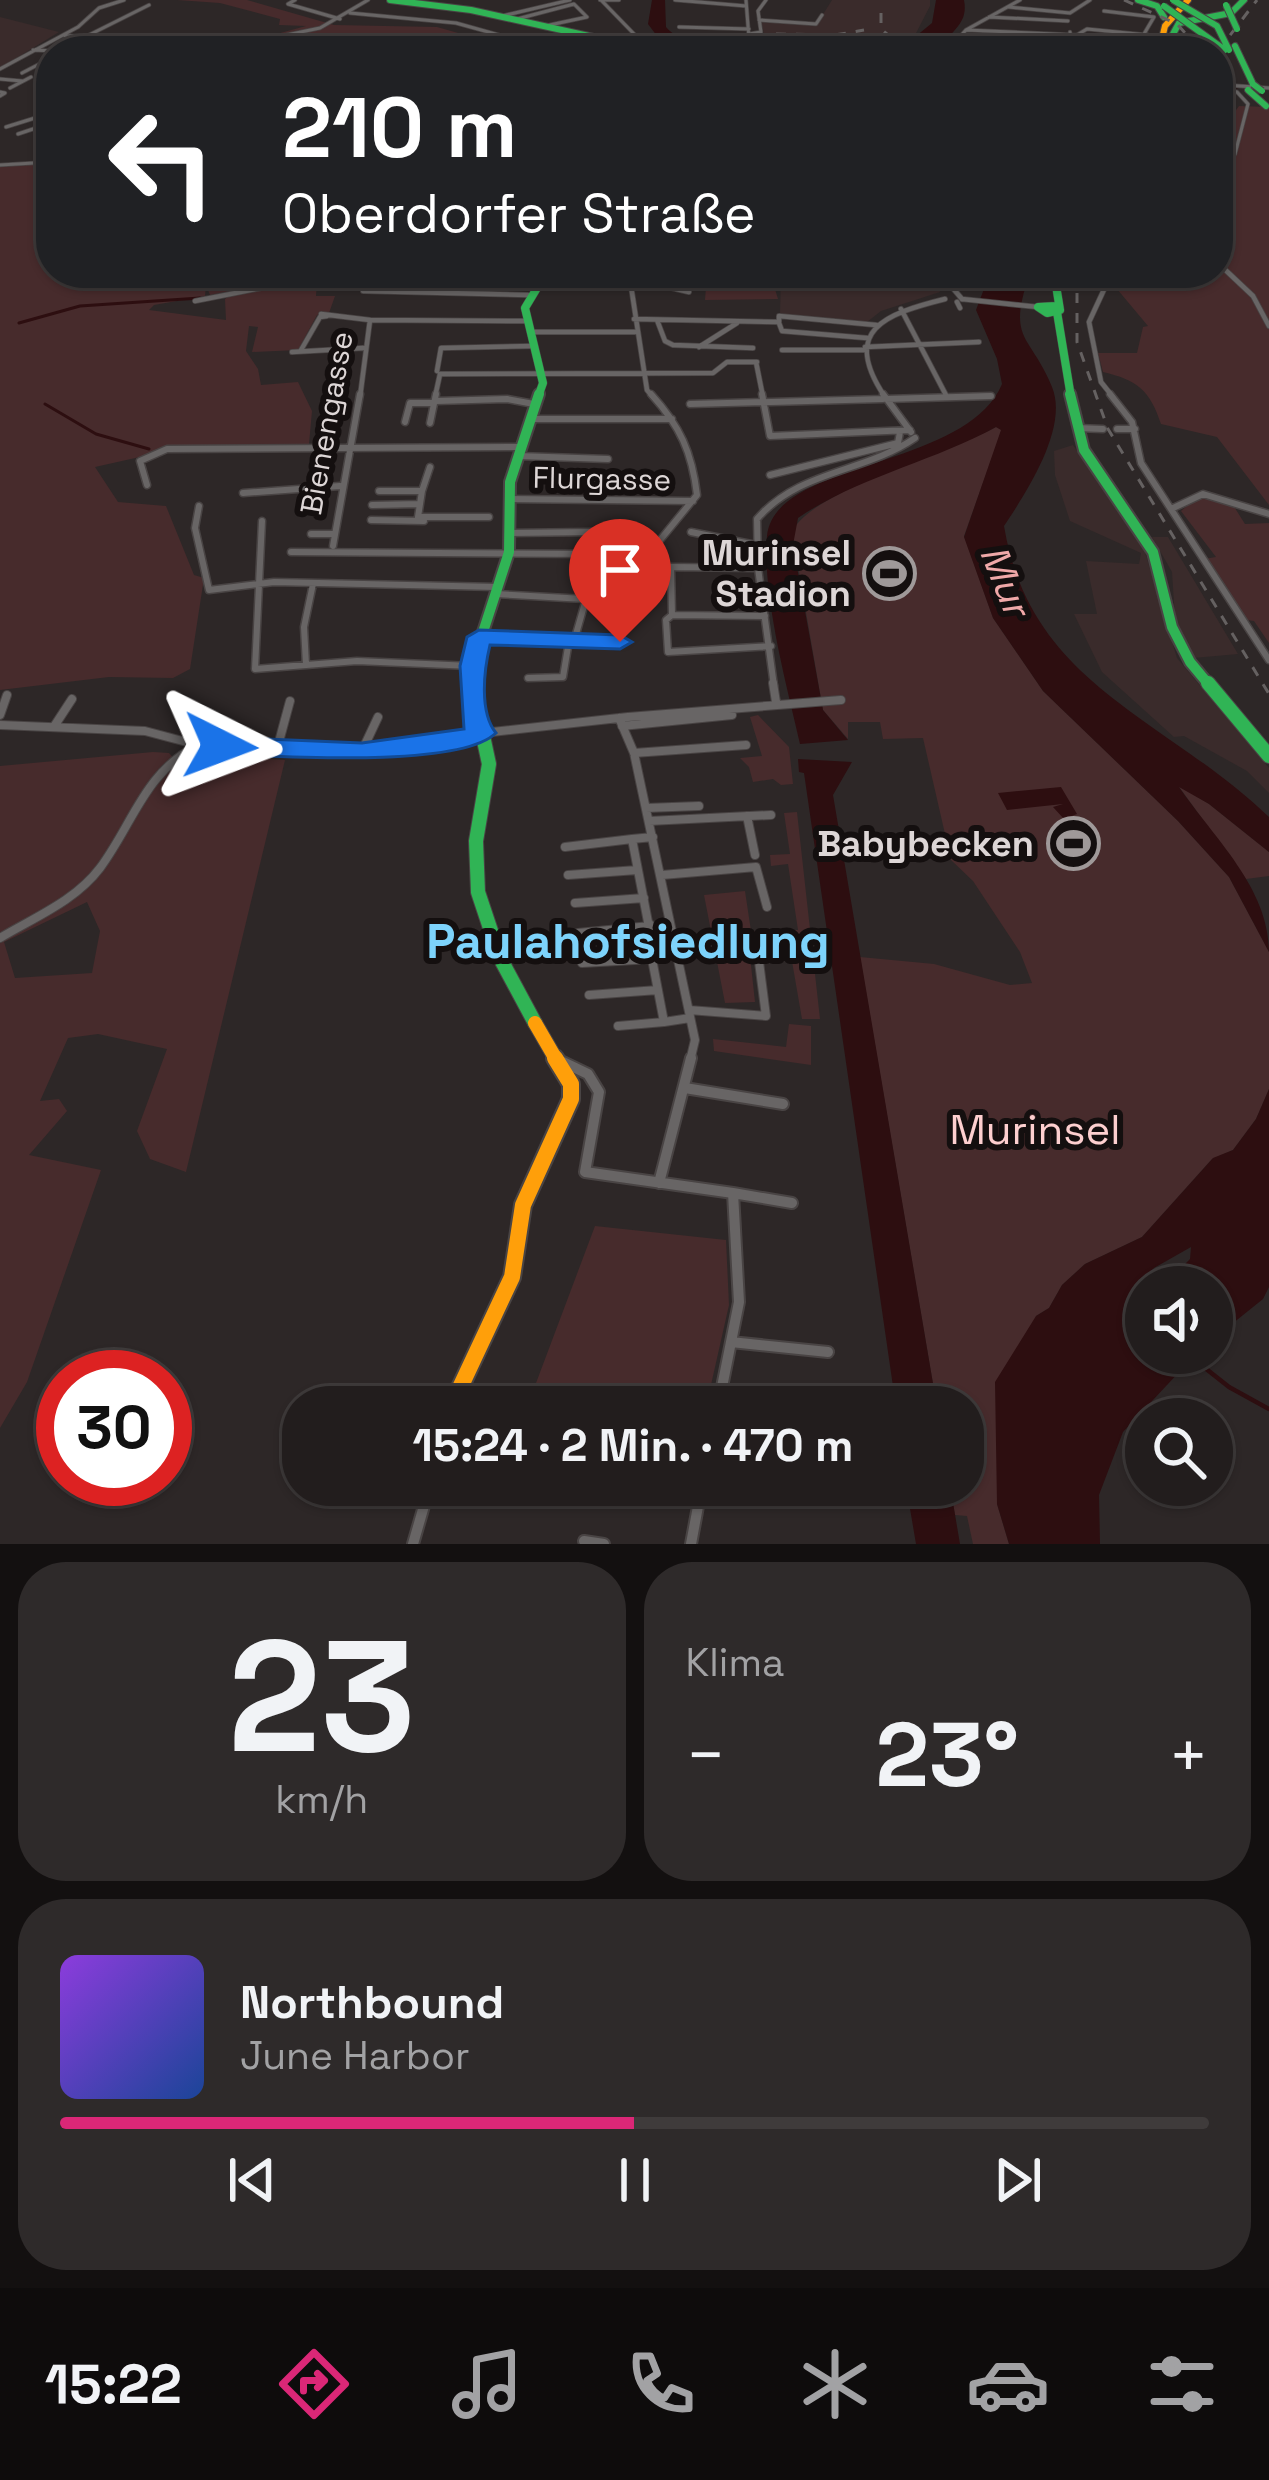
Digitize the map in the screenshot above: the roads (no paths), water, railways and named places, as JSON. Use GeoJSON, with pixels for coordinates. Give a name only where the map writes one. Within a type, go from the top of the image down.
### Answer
{"type":"FeatureCollection","features":[{"type":"Feature","properties":{"kind":"main road"},"geometry":{"type":"LineString","coordinates":[[390,0],[509,18],[576,36]]}},
{"type":"Feature","properties":{"kind":"main road"},"geometry":{"type":"LineString","coordinates":[[1138,0],[1172,9],[1232,13],[1244,0]]}},
{"type":"Feature","properties":{"kind":"main road"},"geometry":{"type":"LineString","coordinates":[[1153,36],[1172,9],[1202,0]]}},
{"type":"Feature","properties":{"kind":"main road"},"geometry":{"type":"LineString","coordinates":[[1226,3],[1231,36]]}},
{"type":"Feature","properties":{"kind":"main road"},"geometry":{"type":"LineString","coordinates":[[1172,9],[1217,26],[1224,36]]}},
{"type":"Feature","properties":{"kind":"main road"},"geometry":{"type":"LineString","coordinates":[[1233,50],[1258,91]]}},
{"type":"Feature","properties":{"kind":"main road"},"geometry":{"type":"LineString","coordinates":[[461,1386],[512,1277],[524,1205],[571,1099],[571,1084],[490,946],[476,843],[489,770],[483,733],[474,725],[472,666],[509,552],[508,499],[543,374],[530,333],[536,288]]}},
{"type":"Feature","properties":{"kind":"main road"},"geometry":{"type":"LineString","coordinates":[[1051,288],[1048,307],[1077,428],[1094,468],[1153,552],[1172,627],[1190,662],[1269,756]]}},
{"type":"Feature","properties":{"kind":"street"},"geometry":{"type":"LineString","coordinates":[[58,35],[78,27],[99,8],[124,0]]}},
{"type":"Feature","properties":{"kind":"street"},"geometry":{"type":"LineString","coordinates":[[295,0],[288,4],[341,19]]}},
{"type":"Feature","properties":{"kind":"street"},"geometry":{"type":"LineString","coordinates":[[281,36],[320,28],[368,0]]}},
{"type":"Feature","properties":{"kind":"street"},"geometry":{"type":"LineString","coordinates":[[600,0],[619,0]]}},
{"type":"Feature","properties":{"kind":"street"},"geometry":{"type":"LineString","coordinates":[[600,0],[635,36]]}},
{"type":"Feature","properties":{"kind":"street"},"geometry":{"type":"LineString","coordinates":[[675,0],[745,2],[749,36]]}},
{"type":"Feature","properties":{"kind":"street"},"geometry":{"type":"LineString","coordinates":[[757,36],[766,0]]}},
{"type":"Feature","properties":{"kind":"street"},"geometry":{"type":"LineString","coordinates":[[961,36],[1020,0]]}},
{"type":"Feature","properties":{"kind":"street"},"geometry":{"type":"LineString","coordinates":[[1008,7],[1070,13],[1090,0]]}},
{"type":"Feature","properties":{"kind":"street"},"geometry":{"type":"LineString","coordinates":[[509,18],[572,2]]}},
{"type":"Feature","properties":{"kind":"street"},"geometry":{"type":"LineString","coordinates":[[509,18],[572,2]]}},
{"type":"Feature","properties":{"kind":"street"},"geometry":{"type":"LineString","coordinates":[[544,27],[587,17],[572,2]]}},
{"type":"Feature","properties":{"kind":"street"},"geometry":{"type":"LineString","coordinates":[[58,35],[87,36],[148,5]]}},
{"type":"Feature","properties":{"kind":"street"},"geometry":{"type":"LineString","coordinates":[[1104,10],[1154,17],[1149,36]]}},
{"type":"Feature","properties":{"kind":"street"},"geometry":{"type":"LineString","coordinates":[[350,13],[456,23],[503,36]]}},
{"type":"Feature","properties":{"kind":"street"},"geometry":{"type":"LineString","coordinates":[[1070,13],[1070,35]]}},
{"type":"Feature","properties":{"kind":"street"},"geometry":{"type":"LineString","coordinates":[[988,16],[1069,21]]}},
{"type":"Feature","properties":{"kind":"street"},"geometry":{"type":"LineString","coordinates":[[759,17],[816,24],[819,17]]}},
{"type":"Feature","properties":{"kind":"street"},"geometry":{"type":"LineString","coordinates":[[679,27],[719,36]]}},
{"type":"Feature","properties":{"kind":"street"},"geometry":{"type":"LineString","coordinates":[[966,30],[1070,35],[1087,29],[1111,36]]}},
{"type":"Feature","properties":{"kind":"street"},"geometry":{"type":"LineString","coordinates":[[994,32],[994,36]]}},
{"type":"Feature","properties":{"kind":"street"},"geometry":{"type":"LineString","coordinates":[[1,76],[36,48]]}},
{"type":"Feature","properties":{"kind":"street"},"geometry":{"type":"LineString","coordinates":[[10,88],[36,67]]}},
{"type":"Feature","properties":{"kind":"street"},"geometry":{"type":"LineString","coordinates":[[1,76],[31,76]]}},
{"type":"Feature","properties":{"kind":"street"},"geometry":{"type":"LineString","coordinates":[[1233,91],[1248,104],[1233,157]]}},
{"type":"Feature","properties":{"kind":"street"},"geometry":{"type":"LineString","coordinates":[[6,127],[36,118]]}},
{"type":"Feature","properties":{"kind":"street"},"geometry":{"type":"LineString","coordinates":[[18,134],[36,128]]}},
{"type":"Feature","properties":{"kind":"street"},"geometry":{"type":"LineString","coordinates":[[0,165],[36,163]]}},
{"type":"Feature","properties":{"kind":"street"},"geometry":{"type":"LineString","coordinates":[[1233,277],[1253,296],[1269,326]]}},
{"type":"Feature","properties":{"kind":"street"},"geometry":{"type":"LineString","coordinates":[[195,301],[261,288]]}},
{"type":"Feature","properties":{"kind":"street"},"geometry":{"type":"LineString","coordinates":[[363,291],[438,288]]}},
{"type":"Feature","properties":{"kind":"street"},"geometry":{"type":"LineString","coordinates":[[291,552],[599,554],[656,545],[695,501],[693,460],[672,419],[647,391],[630,288]]}},
{"type":"Feature","properties":{"kind":"street"},"geometry":{"type":"LineString","coordinates":[[674,288],[689,292]]}},
{"type":"Feature","properties":{"kind":"street"},"geometry":{"type":"LineString","coordinates":[[949,288],[955,298]]}},
{"type":"Feature","properties":{"kind":"street"},"geometry":{"type":"LineString","coordinates":[[1102,288],[1089,322],[1093,353],[1106,390],[1135,429],[1141,463],[1269,660]]}},
{"type":"Feature","properties":{"kind":"street"},"geometry":{"type":"LineString","coordinates":[[915,436],[869,374],[865,345],[876,325],[901,309],[955,298],[1048,307]]}},
{"type":"Feature","properties":{"kind":"street"},"geometry":{"type":"LineString","coordinates":[[901,309],[947,397]]}},
{"type":"Feature","properties":{"kind":"street"},"geometry":{"type":"LineString","coordinates":[[321,314],[530,333],[635,332]]}},
{"type":"Feature","properties":{"kind":"street"},"geometry":{"type":"LineString","coordinates":[[337,315],[320,317],[296,351],[363,348]]}},
{"type":"Feature","properties":{"kind":"street"},"geometry":{"type":"LineString","coordinates":[[634,320],[779,319],[876,325]]}},
{"type":"Feature","properties":{"kind":"street"},"geometry":{"type":"LineString","coordinates":[[779,319],[782,331],[865,345]]}},
{"type":"Feature","properties":{"kind":"street","name":"Bienengasse"},"geometry":{"type":"LineString","coordinates":[[333,546],[340,486],[354,445],[370,320]]}},
{"type":"Feature","properties":{"kind":"street"},"geometry":{"type":"LineString","coordinates":[[657,320],[664,341],[697,348],[753,348]]}},
{"type":"Feature","properties":{"kind":"street"},"geometry":{"type":"LineString","coordinates":[[697,348],[739,322]]}},
{"type":"Feature","properties":{"kind":"street"},"geometry":{"type":"LineString","coordinates":[[437,371],[441,348],[530,333]]}},
{"type":"Feature","properties":{"kind":"street"},"geometry":{"type":"LineString","coordinates":[[782,350],[979,342]]}},
{"type":"Feature","properties":{"kind":"street"},"geometry":{"type":"LineString","coordinates":[[430,423],[440,374],[713,373],[727,362],[756,361],[770,436],[900,432],[915,436]]}},
{"type":"Feature","properties":{"kind":"street"},"geometry":{"type":"LineString","coordinates":[[690,404],[991,396]]}},
{"type":"Feature","properties":{"kind":"street"},"geometry":{"type":"LineString","coordinates":[[405,422],[410,403],[507,399],[532,412],[672,419]]}},
{"type":"Feature","properties":{"kind":"street"},"geometry":{"type":"LineString","coordinates":[[1077,428],[1103,429]]}},
{"type":"Feature","properties":{"kind":"street"},"geometry":{"type":"LineString","coordinates":[[1117,429],[1135,429]]}},
{"type":"Feature","properties":{"kind":"street"},"geometry":{"type":"LineString","coordinates":[[770,475],[898,443],[900,432]]}},
{"type":"Feature","properties":{"kind":"street"},"geometry":{"type":"LineString","coordinates":[[781,702],[758,568],[757,519],[771,501],[807,481],[915,436]]}},
{"type":"Feature","properties":{"kind":"street"},"geometry":{"type":"LineString","coordinates":[[147,485],[137,465],[155,452],[354,445],[608,459]]}},
{"type":"Feature","properties":{"kind":"street"},"geometry":{"type":"LineString","coordinates":[[430,467],[418,517],[489,517],[509,525],[592,532]]}},
{"type":"Feature","properties":{"kind":"street"},"geometry":{"type":"LineString","coordinates":[[243,493],[340,486]]}},
{"type":"Feature","properties":{"kind":"street"},"geometry":{"type":"LineString","coordinates":[[379,491],[422,491]]}},
{"type":"Feature","properties":{"kind":"street"},"geometry":{"type":"LineString","coordinates":[[1171,509],[1203,494],[1269,514]]}},
{"type":"Feature","properties":{"kind":"street","name":"Flurgasse"},"geometry":{"type":"LineString","coordinates":[[508,499],[695,501]]}},
{"type":"Feature","properties":{"kind":"street"},"geometry":{"type":"LineString","coordinates":[[372,505],[420,504]]}},
{"type":"Feature","properties":{"kind":"street"},"geometry":{"type":"LineString","coordinates":[[199,506],[195,528],[209,590],[314,583],[585,598]]}},
{"type":"Feature","properties":{"kind":"street"},"geometry":{"type":"LineString","coordinates":[[371,520],[482,521],[489,517]]}},
{"type":"Feature","properties":{"kind":"street"},"geometry":{"type":"LineString","coordinates":[[262,521],[255,669],[357,661],[472,666]]}},
{"type":"Feature","properties":{"kind":"street"},"geometry":{"type":"LineString","coordinates":[[691,532],[756,544]]}},
{"type":"Feature","properties":{"kind":"street","name":"Bienengasse"},"geometry":{"type":"LineString","coordinates":[[311,534],[332,534]]}},
{"type":"Feature","properties":{"kind":"street"},"geometry":{"type":"LineString","coordinates":[[479,637],[620,642],[636,562],[631,552]]}},
{"type":"Feature","properties":{"kind":"street"},"geometry":{"type":"LineString","coordinates":[[528,678],[565,675],[599,554]]}},
{"type":"Feature","properties":{"kind":"street"},"geometry":{"type":"LineString","coordinates":[[672,615],[671,567],[758,568]]}},
{"type":"Feature","properties":{"kind":"street"},"geometry":{"type":"LineString","coordinates":[[306,665],[304,615],[314,583]]}},
{"type":"Feature","properties":{"kind":"street"},"geometry":{"type":"LineString","coordinates":[[765,616],[672,615],[666,620],[668,652],[771,646]]}},
{"type":"Feature","properties":{"kind":"street"},"geometry":{"type":"LineString","coordinates":[[0,715],[7,695]]}},
{"type":"Feature","properties":{"kind":"street"},"geometry":{"type":"LineString","coordinates":[[54,726],[72,699]]}},
{"type":"Feature","properties":{"kind":"street"},"geometry":{"type":"LineString","coordinates":[[277,748],[290,700]]}},
{"type":"Feature","properties":{"kind":"street"},"geometry":{"type":"LineString","coordinates":[[620,722],[781,702],[842,700]]}},
{"type":"Feature","properties":{"kind":"street"},"geometry":{"type":"LineString","coordinates":[[0,725],[146,731],[197,745],[362,751],[424,746],[483,733],[732,716]]}},
{"type":"Feature","properties":{"kind":"street"},"geometry":{"type":"LineString","coordinates":[[362,751],[379,717]]}},
{"type":"Feature","properties":{"kind":"street"},"geometry":{"type":"LineString","coordinates":[[620,722],[634,754],[650,820],[695,1040],[659,1184]]}},
{"type":"Feature","properties":{"kind":"street"},"geometry":{"type":"LineString","coordinates":[[0,938],[45,916],[80,890],[99,868],[144,788],[179,753],[197,745]]}},
{"type":"Feature","properties":{"kind":"street"},"geometry":{"type":"LineString","coordinates":[[634,754],[746,745]]}},
{"type":"Feature","properties":{"kind":"street"},"geometry":{"type":"LineString","coordinates":[[646,808],[699,806]]}},
{"type":"Feature","properties":{"kind":"street"},"geometry":{"type":"LineString","coordinates":[[650,820],[771,815]]}},
{"type":"Feature","properties":{"kind":"street"},"geometry":{"type":"LineString","coordinates":[[747,816],[755,855]]}},
{"type":"Feature","properties":{"kind":"street"},"geometry":{"type":"LineString","coordinates":[[566,848],[653,837]]}},
{"type":"Feature","properties":{"kind":"street"},"geometry":{"type":"LineString","coordinates":[[583,963],[658,955],[632,839]]}},
{"type":"Feature","properties":{"kind":"street"},"geometry":{"type":"LineString","coordinates":[[662,875],[756,867],[766,908]]}},
{"type":"Feature","properties":{"kind":"street"},"geometry":{"type":"LineString","coordinates":[[568,875],[637,870]]}},
{"type":"Feature","properties":{"kind":"street"},"geometry":{"type":"LineString","coordinates":[[575,903],[644,898]]}},
{"type":"Feature","properties":{"kind":"street"},"geometry":{"type":"LineString","coordinates":[[578,933],[652,926]]}},
{"type":"Feature","properties":{"kind":"street"},"geometry":{"type":"LineString","coordinates":[[618,1026],[664,1022],[689,1014],[766,1016],[758,955]]}},
{"type":"Feature","properties":{"kind":"street"},"geometry":{"type":"LineString","coordinates":[[652,959],[664,1022]]}},
{"type":"Feature","properties":{"kind":"street"},"geometry":{"type":"LineString","coordinates":[[589,995],[658,990]]}},
{"type":"Feature","properties":{"kind":"street"},"geometry":{"type":"LineString","coordinates":[[557,1059],[588,1074],[599,1091],[585,1172],[792,1203]]}},
{"type":"Feature","properties":{"kind":"street"},"geometry":{"type":"LineString","coordinates":[[685,1088],[783,1104]]}},
{"type":"Feature","properties":{"kind":"street"},"geometry":{"type":"LineString","coordinates":[[722,1386],[739,1302],[733,1192]]}},
{"type":"Feature","properties":{"kind":"street"},"geometry":{"type":"LineString","coordinates":[[731,1342],[828,1352]]}},
{"type":"Feature","properties":{"kind":"street"},"geometry":{"type":"LineString","coordinates":[[413,1544],[424,1506]]}},
{"type":"Feature","properties":{"kind":"street"},"geometry":{"type":"LineString","coordinates":[[691,1544],[698,1506]]}},
{"type":"Feature","properties":{"kind":"street"},"geometry":{"type":"LineString","coordinates":[[584,1541],[604,1544]]}},
{"type":"Feature","properties":{"kind":"water"},"geometry":{"type":"Polygon","coordinates":[[[652,0],[665,0],[666,27],[678,36],[657,36],[648,24],[652,0]]]}},
{"type":"Feature","properties":{"kind":"water"},"geometry":{"type":"Polygon","coordinates":[[[936,0],[964,0],[961,22],[950,36],[916,36],[932,23],[936,0]]]}},
{"type":"Feature","properties":{"kind":"water","name":"Mur"},"geometry":{"type":"Polygon","coordinates":[[[984,288],[1025,288],[1021,325],[1056,403],[1043,460],[1004,526],[1019,580],[1042,624],[1072,662],[1269,817],[1269,852],[1209,804],[1179,787],[1250,885],[1267,929],[1269,952],[1229,877],[1043,691],[993,618],[964,537],[1001,430],[996,427],[845,491],[798,518],[793,545],[823,710],[848,740],[800,744],[772,612],[767,536],[778,511],[802,492],[951,433],[982,412],[1002,384],[976,310],[984,288]]]}},
{"type":"Feature","properties":{"kind":"water"},"geometry":{"type":"Polygon","coordinates":[[[798,759],[852,762],[833,795],[933,1386],[893,1386],[804,773],[799,772],[798,759]]]}},
{"type":"Feature","properties":{"kind":"water"},"geometry":{"type":"Polygon","coordinates":[[[1061,787],[1077,814],[1064,819],[1053,807],[1063,804],[1007,810],[998,793],[1061,787]]]}},
{"type":"Feature","properties":{"kind":"water"},"geometry":{"type":"Polygon","coordinates":[[[1269,1089],[1269,1287],[1263,1299],[1233,1323],[1233,1266],[1183,1266],[1190,1259],[1191,1247],[1158,1266],[1125,1266],[1125,1374],[1177,1374],[1155,1398],[1125,1398],[1125,1430],[1099,1495],[1100,1544],[1009,1544],[997,1504],[995,1382],[1036,1316],[1049,1308],[1062,1285],[1085,1264],[1142,1237],[1213,1158],[1233,1150],[1256,1119],[1269,1089]]]}},
{"type":"Feature","properties":{"kind":"water"},"geometry":{"type":"Polygon","coordinates":[[[910,1506],[954,1506],[960,1544],[916,1544],[910,1506]]]}},
{"type":"Feature","properties":{"kind":"waterway"},"geometry":{"type":"LineString","coordinates":[[1233,87],[1237,87]]}},
{"type":"Feature","properties":{"kind":"waterway"},"geometry":{"type":"LineString","coordinates":[[19,323],[80,306],[200,298]]}},
{"type":"Feature","properties":{"kind":"waterway"},"geometry":{"type":"LineString","coordinates":[[45,404],[96,434],[149,449]]}},
{"type":"Feature","properties":{"kind":"waterway"},"geometry":{"type":"LineString","coordinates":[[1213,1374],[1269,1409]]}},
{"type":"Feature","properties":{"kind":"railway"},"geometry":{"type":"LineString","coordinates":[[1124,0],[1177,24],[1188,36]]}},
{"type":"Feature","properties":{"kind":"railway"},"geometry":{"type":"LineString","coordinates":[[1229,36],[1257,0]]}},
{"type":"Feature","properties":{"kind":"railway"},"geometry":{"type":"LineString","coordinates":[[881,13],[881,29],[887,34]]}},
{"type":"Feature","properties":{"kind":"railway"},"geometry":{"type":"LineString","coordinates":[[776,34],[835,35],[864,30]]}},
{"type":"Feature","properties":{"kind":"railway"},"geometry":{"type":"LineString","coordinates":[[1077,288],[1077,342],[1108,429],[1269,694]]}},
{"type":"Feature","properties":{"kind":"place","name":"Murinsel Stadion"},"geometry":{"type":"Point","coordinates":[890,573]}},
{"type":"Feature","properties":{"kind":"place","name":"Babybecken"},"geometry":{"type":"Point","coordinates":[1073,843]}},
{"type":"Feature","properties":{"kind":"district","name":"Paulahofsiedlung"},"geometry":{"type":"Point","coordinates":[628,941]}},
{"type":"Feature","properties":{"kind":"park label","name":"Murinsel"},"geometry":{"type":"Point","coordinates":[1035,1129]}}]}
